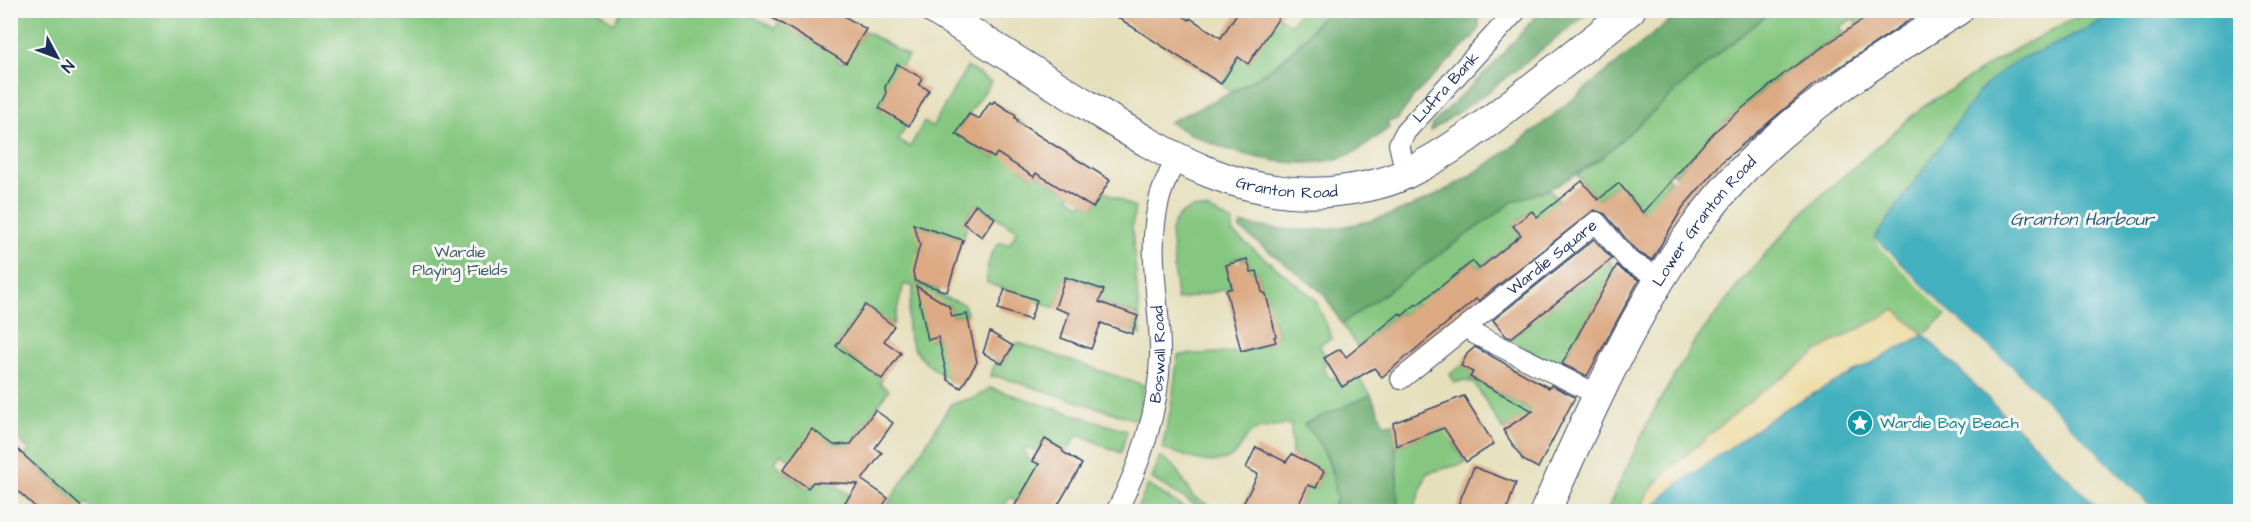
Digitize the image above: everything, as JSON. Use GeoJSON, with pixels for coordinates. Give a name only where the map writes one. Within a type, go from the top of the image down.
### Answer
{"type":"FeatureCollection","features":[{"type":"Feature","properties":{"kind":"main road","name":"Granton Road"},"geometry":{"type":"LineString","coordinates":[[935,10],[1176,159],[1220,178],[1241,184],[1299,193],[1323,194],[1380,184],[1406,174],[1436,158],[1475,132],[1630,10]]}},
{"type":"Feature","properties":{"kind":"main road","name":"Lower Granton Road"},"geometry":{"type":"LineString","coordinates":[[1545,512],[1598,395],[1662,279],[1713,202],[1766,147],[1839,90],[1958,10]]}},
{"type":"Feature","properties":{"kind":"street","name":"Lufra Bank"},"geometry":{"type":"LineString","coordinates":[[1406,174],[1399,144],[1406,131],[1517,10]]}},
{"type":"Feature","properties":{"kind":"street","name":"Boswall Road"},"geometry":{"type":"LineString","coordinates":[[1116,512],[1138,463],[1158,380],[1160,332],[1154,231],[1159,200],[1176,159]]}},
{"type":"Feature","properties":{"kind":"street","name":"Wardie Square"},"geometry":{"type":"LineString","coordinates":[[1401,379],[1596,222],[1629,261],[1662,279]]}},
{"type":"Feature","properties":{"kind":"street"},"geometry":{"type":"LineString","coordinates":[[1467,326],[1475,334],[1598,395]]}},
{"type":"Feature","properties":{"kind":"green space","name":"Wardie Playing Fields"},"geometry":{"type":"Polygon","coordinates":[[[11,10],[596,10],[614,23],[622,11],[753,11],[751,15],[775,29],[782,17],[803,37],[837,56],[837,60],[842,63],[846,61],[865,31],[908,56],[885,87],[888,92],[879,108],[907,124],[898,140],[910,147],[924,122],[932,127],[967,67],[991,82],[959,129],[969,142],[994,158],[1018,120],[1025,125],[1013,145],[1021,169],[1033,176],[1036,173],[1071,194],[1069,197],[1081,205],[1083,202],[1093,207],[1104,191],[1135,208],[1132,228],[1141,335],[1133,332],[1138,315],[1099,302],[1103,290],[1065,277],[1055,308],[987,283],[987,267],[993,252],[999,243],[1010,244],[1017,230],[976,204],[963,222],[967,226],[963,240],[922,227],[923,244],[919,246],[918,252],[923,260],[917,283],[939,290],[938,295],[964,304],[967,314],[952,317],[949,305],[922,311],[929,340],[938,337],[951,381],[925,362],[911,343],[908,319],[914,287],[904,284],[893,325],[865,305],[836,346],[882,379],[880,384],[889,390],[851,444],[834,445],[812,430],[791,460],[781,453],[774,463],[807,489],[813,482],[832,483],[850,495],[838,511],[96,512],[87,503],[78,511],[56,511],[70,496],[38,467],[21,460],[30,450],[10,432],[13,387],[10,385],[10,73],[16,64],[11,61],[11,10]]]}},
{"type":"Feature","properties":{"kind":"green space"},"geometry":{"type":"Polygon","coordinates":[[[1541,10],[1591,11],[1489,91],[1431,131],[1432,124],[1495,63],[1541,10]]]}},
{"type":"Feature","properties":{"kind":"green space"},"geometry":{"type":"Polygon","coordinates":[[[1300,11],[1326,11],[1294,48],[1261,75],[1231,92],[1221,84],[1238,57],[1249,64],[1265,35],[1267,36],[1273,27],[1276,15],[1291,25],[1300,11]]]}},
{"type":"Feature","properties":{"kind":"green space"},"geometry":{"type":"Polygon","coordinates":[[[1326,11],[1479,11],[1479,29],[1415,95],[1397,120],[1387,121],[1389,128],[1359,150],[1333,160],[1310,163],[1260,158],[1211,143],[1169,122],[1270,70],[1295,49],[1326,11]]]}},
{"type":"Feature","properties":{"kind":"green space"},"geometry":{"type":"Polygon","coordinates":[[[1682,11],[1772,11],[1718,54],[1600,159],[1556,186],[1514,201],[1342,324],[1323,293],[1239,228],[1243,224],[1294,230],[1325,229],[1360,223],[1427,200],[1458,183],[1516,144],[1682,11]]]}},
{"type":"Feature","properties":{"kind":"green space"},"geometry":{"type":"Polygon","coordinates":[[[1772,11],[1877,11],[1857,23],[1853,18],[1839,27],[1843,33],[1758,94],[1747,104],[1750,109],[1737,120],[1733,116],[1726,122],[1675,175],[1670,171],[1666,175],[1671,180],[1645,215],[1619,183],[1598,200],[1577,175],[1600,159],[1718,54],[1772,11]]]}},
{"type":"Feature","properties":{"kind":"green space"},"geometry":{"type":"Polygon","coordinates":[[[2088,11],[2121,11],[2061,42],[2022,58],[1949,312],[1924,335],[1895,310],[1693,450],[1663,478],[1650,493],[1640,511],[1606,512],[1652,414],[1693,344],[1742,280],[1806,209],[1921,108],[2010,52],[2088,11]]]}},
{"type":"Feature","properties":{"kind":"green space"},"geometry":{"type":"Polygon","coordinates":[[[1549,189],[1562,205],[1540,221],[1531,211],[1513,226],[1521,235],[1479,269],[1472,261],[1418,306],[1416,304],[1402,316],[1399,313],[1358,348],[1342,324],[1514,201],[1549,189]]]}},
{"type":"Feature","properties":{"kind":"green space"},"geometry":{"type":"Polygon","coordinates":[[[1193,208],[1208,209],[1233,222],[1232,232],[1315,299],[1332,338],[1319,345],[1326,357],[1324,359],[1327,363],[1323,367],[1330,379],[1335,377],[1342,387],[1358,378],[1371,395],[1304,424],[1322,448],[1329,465],[1335,495],[1338,495],[1331,511],[1296,511],[1308,485],[1316,488],[1324,471],[1292,454],[1291,424],[1267,427],[1250,433],[1234,455],[1218,462],[1189,458],[1162,448],[1171,408],[1178,355],[1241,352],[1275,342],[1274,337],[1278,336],[1274,321],[1270,322],[1266,304],[1268,301],[1266,294],[1262,292],[1257,271],[1251,272],[1247,259],[1242,261],[1241,257],[1233,259],[1232,264],[1226,265],[1232,288],[1177,300],[1171,231],[1179,216],[1193,208]]]}},
{"type":"Feature","properties":{"kind":"green space"},"geometry":{"type":"Polygon","coordinates":[[[1609,260],[1615,269],[1559,367],[1509,340],[1609,260]]]}},
{"type":"Feature","properties":{"kind":"green space"},"geometry":{"type":"Polygon","coordinates":[[[1019,343],[1143,385],[1138,418],[1133,419],[1000,377],[990,376],[996,361],[1002,364],[1014,344],[1019,343]]]}},
{"type":"Feature","properties":{"kind":"green space"},"geometry":{"type":"Polygon","coordinates":[[[1461,366],[1473,372],[1470,378],[1529,409],[1549,409],[1523,460],[1515,448],[1512,425],[1503,430],[1472,382],[1454,383],[1450,374],[1461,366]]]}},
{"type":"Feature","properties":{"kind":"green space"},"geometry":{"type":"Polygon","coordinates":[[[990,388],[1127,431],[1121,453],[1078,434],[1064,456],[1062,449],[1048,441],[1042,443],[1037,452],[1026,447],[1023,453],[1028,455],[1026,458],[1040,465],[1017,502],[1010,497],[1004,507],[1010,511],[986,509],[984,512],[883,512],[951,404],[976,397],[990,388]]]}},
{"type":"Feature","properties":{"kind":"green space"},"geometry":{"type":"Polygon","coordinates":[[[1371,395],[1384,424],[1393,423],[1398,511],[1331,511],[1338,496],[1335,495],[1330,465],[1317,439],[1304,424],[1371,395]]]}},
{"type":"Feature","properties":{"kind":"green space"},"geometry":{"type":"Polygon","coordinates":[[[1454,424],[1453,443],[1466,463],[1427,473],[1413,511],[1398,511],[1396,446],[1454,424]]]}},
{"type":"Feature","properties":{"kind":"green space"},"geometry":{"type":"Polygon","coordinates":[[[1160,456],[1175,467],[1193,497],[1219,511],[1206,511],[1152,479],[1160,456]]]}},
{"type":"Feature","properties":{"kind":"green space"},"geometry":{"type":"Polygon","coordinates":[[[1148,485],[1189,511],[1136,511],[1148,485]]]}},
{"type":"Feature","properties":{"kind":"sand","name":"Wardie Bay Beach"},"geometry":{"type":"Polygon","coordinates":[[[1895,310],[1924,335],[1934,352],[2072,512],[1641,512],[1647,495],[1666,472],[1756,396],[1826,346],[1895,310]]]}},
{"type":"Feature","properties":{"kind":"water","name":"Granton Harbour"},"geometry":{"type":"Polygon","coordinates":[[[2121,11],[2240,11],[2240,511],[2155,511],[2010,365],[1949,312],[1875,238],[1977,94],[1998,74],[2022,58],[2061,42],[2121,11]]]}},
{"type":"Feature","properties":{"kind":"water","name":"Wardie Bay Beach"},"geometry":{"type":"Polygon","coordinates":[[[1924,335],[2102,511],[1647,512],[1674,487],[1783,410],[1924,335]]]}},
{"type":"Feature","properties":{"kind":"pier"},"geometry":{"type":"Polygon","coordinates":[[[1875,238],[1949,312],[2010,365],[2155,511],[2151,512],[2008,368],[1946,314],[1880,247],[1875,238]]]}},
{"type":"Feature","properties":{"kind":"pier"},"geometry":{"type":"Polygon","coordinates":[[[1923,332],[1926,333],[2105,512],[2102,511],[1923,332]]]}},
{"type":"Feature","properties":{"kind":"building"},"geometry":{"type":"Polygon","coordinates":[[[759,10],[834,10],[866,29],[846,63],[759,10]]]}},
{"type":"Feature","properties":{"kind":"building"},"geometry":{"type":"Polygon","coordinates":[[[1106,10],[1174,10],[1221,38],[1239,10],[1284,10],[1248,64],[1238,57],[1221,84],[1106,10]]]}},
{"type":"Feature","properties":{"kind":"building"},"geometry":{"type":"Polygon","coordinates":[[[1877,10],[1924,10],[1813,85],[1723,161],[1683,207],[1652,260],[1637,252],[1605,214],[1594,210],[1478,301],[1476,299],[1382,377],[1374,368],[1342,387],[1324,358],[1340,349],[1346,357],[1400,313],[1402,316],[1473,261],[1479,269],[1521,235],[1513,226],[1532,211],[1537,217],[1582,181],[1598,200],[1619,183],[1643,213],[1714,132],[1786,72],[1877,10]]]}},
{"type":"Feature","properties":{"kind":"building"},"geometry":{"type":"Polygon","coordinates":[[[897,64],[922,78],[919,85],[929,90],[909,126],[879,108],[886,95],[885,87],[897,64]]]}},
{"type":"Feature","properties":{"kind":"building"},"geometry":{"type":"Polygon","coordinates":[[[994,101],[1016,115],[1017,122],[1110,180],[1093,208],[1036,173],[1034,177],[997,153],[994,158],[956,134],[969,114],[979,119],[990,102],[992,104],[994,101]]]}},
{"type":"Feature","properties":{"kind":"building"},"geometry":{"type":"Polygon","coordinates":[[[976,204],[995,218],[982,237],[963,223],[976,204]]]}},
{"type":"Feature","properties":{"kind":"building"},"geometry":{"type":"Polygon","coordinates":[[[913,224],[963,240],[947,292],[915,281],[913,272],[920,244],[913,224]]]}},
{"type":"Feature","properties":{"kind":"building"},"geometry":{"type":"Polygon","coordinates":[[[1594,239],[1612,259],[1511,338],[1506,336],[1493,320],[1594,239]]]}},
{"type":"Feature","properties":{"kind":"building"},"geometry":{"type":"Polygon","coordinates":[[[1247,259],[1251,272],[1257,271],[1262,292],[1266,294],[1276,342],[1241,351],[1226,290],[1232,288],[1226,265],[1247,259]]]}},
{"type":"Feature","properties":{"kind":"building"},"geometry":{"type":"Polygon","coordinates":[[[1617,265],[1639,280],[1587,376],[1562,364],[1617,265]]]}},
{"type":"Feature","properties":{"kind":"building"},"geometry":{"type":"Polygon","coordinates":[[[1065,277],[1104,290],[1099,302],[1138,316],[1132,334],[1101,323],[1091,349],[1061,338],[1069,313],[1055,308],[1065,277]]]}},
{"type":"Feature","properties":{"kind":"building"},"geometry":{"type":"Polygon","coordinates":[[[916,286],[949,306],[952,317],[967,314],[977,362],[961,388],[948,380],[938,337],[928,340],[916,286]]]}},
{"type":"Feature","properties":{"kind":"building"},"geometry":{"type":"Polygon","coordinates":[[[1005,289],[1037,300],[1030,320],[998,309],[1005,289]]]}},
{"type":"Feature","properties":{"kind":"building"},"geometry":{"type":"Polygon","coordinates":[[[865,305],[894,326],[884,341],[901,353],[882,379],[836,346],[865,305]]]}},
{"type":"Feature","properties":{"kind":"building"},"geometry":{"type":"Polygon","coordinates":[[[990,332],[1013,346],[1002,364],[983,353],[990,332]]]}},
{"type":"Feature","properties":{"kind":"building"},"geometry":{"type":"Polygon","coordinates":[[[1475,347],[1549,388],[1551,385],[1575,397],[1538,468],[1523,460],[1503,430],[1533,411],[1470,377],[1473,372],[1461,366],[1467,354],[1475,347]]]}},
{"type":"Feature","properties":{"kind":"building"},"geometry":{"type":"Polygon","coordinates":[[[1464,396],[1494,444],[1466,462],[1444,428],[1396,446],[1393,423],[1464,396]]]}},
{"type":"Feature","properties":{"kind":"building"},"geometry":{"type":"Polygon","coordinates":[[[875,410],[893,423],[875,448],[882,453],[862,480],[888,498],[879,512],[838,512],[858,484],[813,482],[808,488],[783,470],[812,429],[834,445],[851,444],[875,410]]]}},
{"type":"Feature","properties":{"kind":"building"},"geometry":{"type":"Polygon","coordinates":[[[1045,439],[1082,464],[1054,512],[1011,512],[1039,464],[1032,461],[1045,439]]]}},
{"type":"Feature","properties":{"kind":"building"},"geometry":{"type":"Polygon","coordinates":[[[10,443],[87,512],[41,512],[10,484],[10,443]]]}},
{"type":"Feature","properties":{"kind":"building"},"geometry":{"type":"Polygon","coordinates":[[[1256,447],[1286,462],[1292,454],[1324,471],[1316,488],[1308,485],[1295,512],[1239,512],[1258,474],[1246,468],[1256,447]]]}},
{"type":"Feature","properties":{"kind":"building"},"geometry":{"type":"Polygon","coordinates":[[[1474,467],[1516,483],[1506,512],[1455,512],[1474,467]]]}},
{"type":"Feature","properties":{"kind":"place","name":"Wardie Bay Beach"},"geometry":{"type":"Point","coordinates":[1860,423]}}]}
